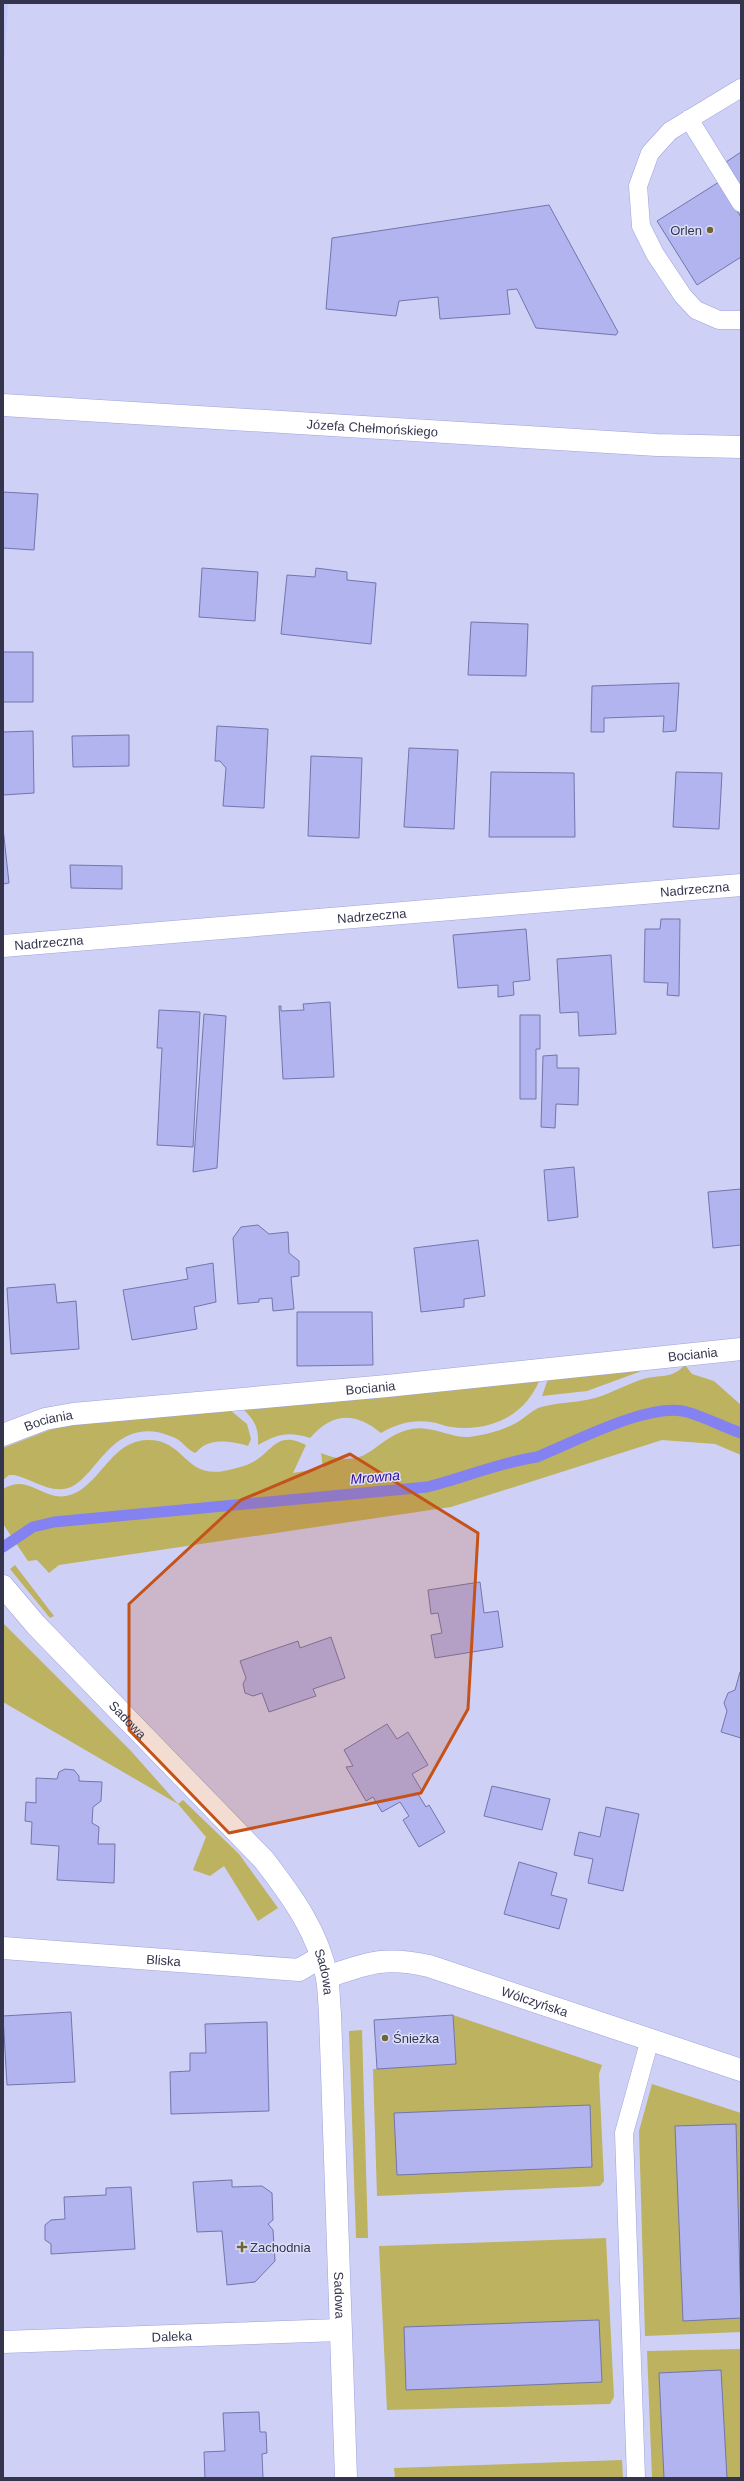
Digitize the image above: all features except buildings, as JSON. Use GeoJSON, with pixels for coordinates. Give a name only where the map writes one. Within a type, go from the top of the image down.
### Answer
{"type":"FeatureCollection","features":[{"type":"Feature","properties":{"kind":"street","name":"Józefa Chełmońskiego"},"geometry":{"type":"LineString","coordinates":[[3,406],[657,445],[741,447]]}},
{"type":"Feature","properties":{"kind":"street","name":"Nadrzeczna"},"geometry":{"type":"LineString","coordinates":[[3,946],[741,885]]}},
{"type":"Feature","properties":{"kind":"street","name":"Bociania"},"geometry":{"type":"LineString","coordinates":[[3,1435],[45,1419],[73,1414],[387,1386],[741,1349]]}},
{"type":"Feature","properties":{"kind":"street","name":"Sadowa"},"geometry":{"type":"LineString","coordinates":[[3,1586],[36,1625],[264,1860],[293,1898],[313,1935],[324,1967],[330,2014],[346,2478]]}},
{"type":"Feature","properties":{"kind":"street","name":"Bliska"},"geometry":{"type":"LineString","coordinates":[[3,1948],[299,1970],[324,1967]]}},
{"type":"Feature","properties":{"kind":"street","name":"Wólczyńska"},"geometry":{"type":"LineString","coordinates":[[324,1967],[380,1961],[407,1961],[429,1966],[741,2070]]}},
{"type":"Feature","properties":{"kind":"street","name":"Daleka"},"geometry":{"type":"LineString","coordinates":[[3,2342],[340,2330]]}},
{"type":"Feature","properties":{"kind":"lane"},"geometry":{"type":"LineString","coordinates":[[741,88],[670,131],[650,152],[638,186],[641,226],[655,254],[683,296],[696,310],[719,320],[741,320]]}},
{"type":"Feature","properties":{"kind":"lane"},"geometry":{"type":"LineString","coordinates":[[689,119],[736,184],[741,202]]}},
{"type":"Feature","properties":{"kind":"lane"},"geometry":{"type":"LineString","coordinates":[[636,2478],[624,2133],[650,2040]]}},
{"type":"Feature","properties":{"kind":"highlighted area"},"geometry":{"type":"Polygon","coordinates":[[[350,1454],[478,1533],[468,1709],[421,1793],[229,1833],[129,1730],[129,1604],[241,1500],[350,1454]]]}},
{"type":"Feature","properties":{"kind":"shaded area"},"geometry":{"type":"Polygon","coordinates":[[[3,3],[8,3],[3,84],[3,3]]]}},
{"type":"Feature","properties":{"kind":"shaded area"},"geometry":{"type":"Polygon","coordinates":[[[685,1365],[692,1374],[714,1381],[741,1405],[741,1455],[715,1444],[662,1440],[451,1507],[59,1565],[49,1573],[37,1560],[28,1561],[3,1524],[3,1489],[12,1485],[20,1484],[28,1485],[57,1496],[66,1496],[77,1492],[87,1485],[113,1457],[123,1448],[134,1442],[147,1440],[160,1441],[178,1451],[200,1469],[211,1472],[224,1471],[245,1466],[258,1459],[275,1444],[281,1441],[296,1441],[306,1445],[293,1473],[323,1468],[321,1453],[338,1458],[351,1459],[370,1452],[399,1433],[412,1429],[419,1428],[434,1430],[462,1437],[493,1432],[516,1423],[541,1407],[595,1398],[643,1379],[670,1375],[680,1370],[685,1365]]]}},
{"type":"Feature","properties":{"kind":"shaded area"},"geometry":{"type":"Polygon","coordinates":[[[647,1369],[587,1391],[542,1396],[548,1379],[647,1369]]]}},
{"type":"Feature","properties":{"kind":"shaded area"},"geometry":{"type":"Polygon","coordinates":[[[540,1379],[534,1392],[516,1412],[493,1424],[480,1427],[451,1427],[431,1422],[418,1421],[398,1425],[381,1433],[362,1421],[353,1418],[344,1418],[336,1419],[327,1423],[310,1438],[289,1434],[271,1438],[258,1445],[257,1429],[251,1417],[243,1409],[540,1379]]]}},
{"type":"Feature","properties":{"kind":"shaded area"},"geometry":{"type":"Polygon","coordinates":[[[230,1410],[247,1424],[251,1439],[248,1446],[231,1442],[212,1442],[195,1453],[173,1437],[151,1431],[133,1433],[119,1441],[106,1452],[75,1485],[63,1489],[50,1488],[14,1475],[9,1475],[3,1480],[3,1448],[60,1426],[230,1410]]]}},
{"type":"Feature","properties":{"kind":"shaded area"},"geometry":{"type":"Polygon","coordinates":[[[15,1565],[54,1616],[50,1618],[10,1569],[15,1565]]]}},
{"type":"Feature","properties":{"kind":"shaded area"},"geometry":{"type":"Polygon","coordinates":[[[3,1623],[131,1751],[178,1804],[3,1702],[3,1623]]]}},
{"type":"Feature","properties":{"kind":"shaded area"},"geometry":{"type":"Polygon","coordinates":[[[183,1800],[239,1854],[278,1908],[258,1921],[224,1866],[210,1876],[193,1870],[206,1837],[178,1804],[183,1800]]]}},
{"type":"Feature","properties":{"kind":"shaded area"},"geometry":{"type":"Polygon","coordinates":[[[453,2015],[602,2065],[599,2074],[604,2181],[600,2186],[377,2196],[373,2069],[455,2064],[453,2015]]]}},
{"type":"Feature","properties":{"kind":"shaded area"},"geometry":{"type":"Polygon","coordinates":[[[362,2030],[368,2238],[356,2238],[349,2031],[362,2030]]]}},
{"type":"Feature","properties":{"kind":"shaded area"},"geometry":{"type":"Polygon","coordinates":[[[652,2084],[741,2113],[741,2332],[645,2336],[639,2131],[652,2084]]]}},
{"type":"Feature","properties":{"kind":"shaded area"},"geometry":{"type":"Polygon","coordinates":[[[606,2238],[614,2397],[610,2404],[387,2410],[379,2246],[606,2238]]]}},
{"type":"Feature","properties":{"kind":"shaded area"},"geometry":{"type":"Polygon","coordinates":[[[741,2349],[741,2478],[652,2478],[647,2351],[741,2349]]]}},
{"type":"Feature","properties":{"kind":"shaded area"},"geometry":{"type":"Polygon","coordinates":[[[622,2460],[623,2478],[395,2478],[394,2468],[622,2460]]]}},
{"type":"Feature","properties":{"kind":"waterway","name":"Mrowna"},"geometry":{"type":"LineString","coordinates":[[3,1547],[33,1527],[54,1522],[427,1487],[496,1466],[537,1457],[612,1425],[653,1412],[672,1410],[687,1412],[741,1433]]}},
{"type":"Feature","properties":{"kind":"place","name":"Orlen"},"geometry":{"type":"Point","coordinates":[710,230]}},
{"type":"Feature","properties":{"kind":"place","name":"Śnieżka"},"geometry":{"type":"Point","coordinates":[385,2038]}},
{"type":"Feature","properties":{"kind":"place","name":"Zachodnia"},"geometry":{"type":"Point","coordinates":[242,2247]}}]}
